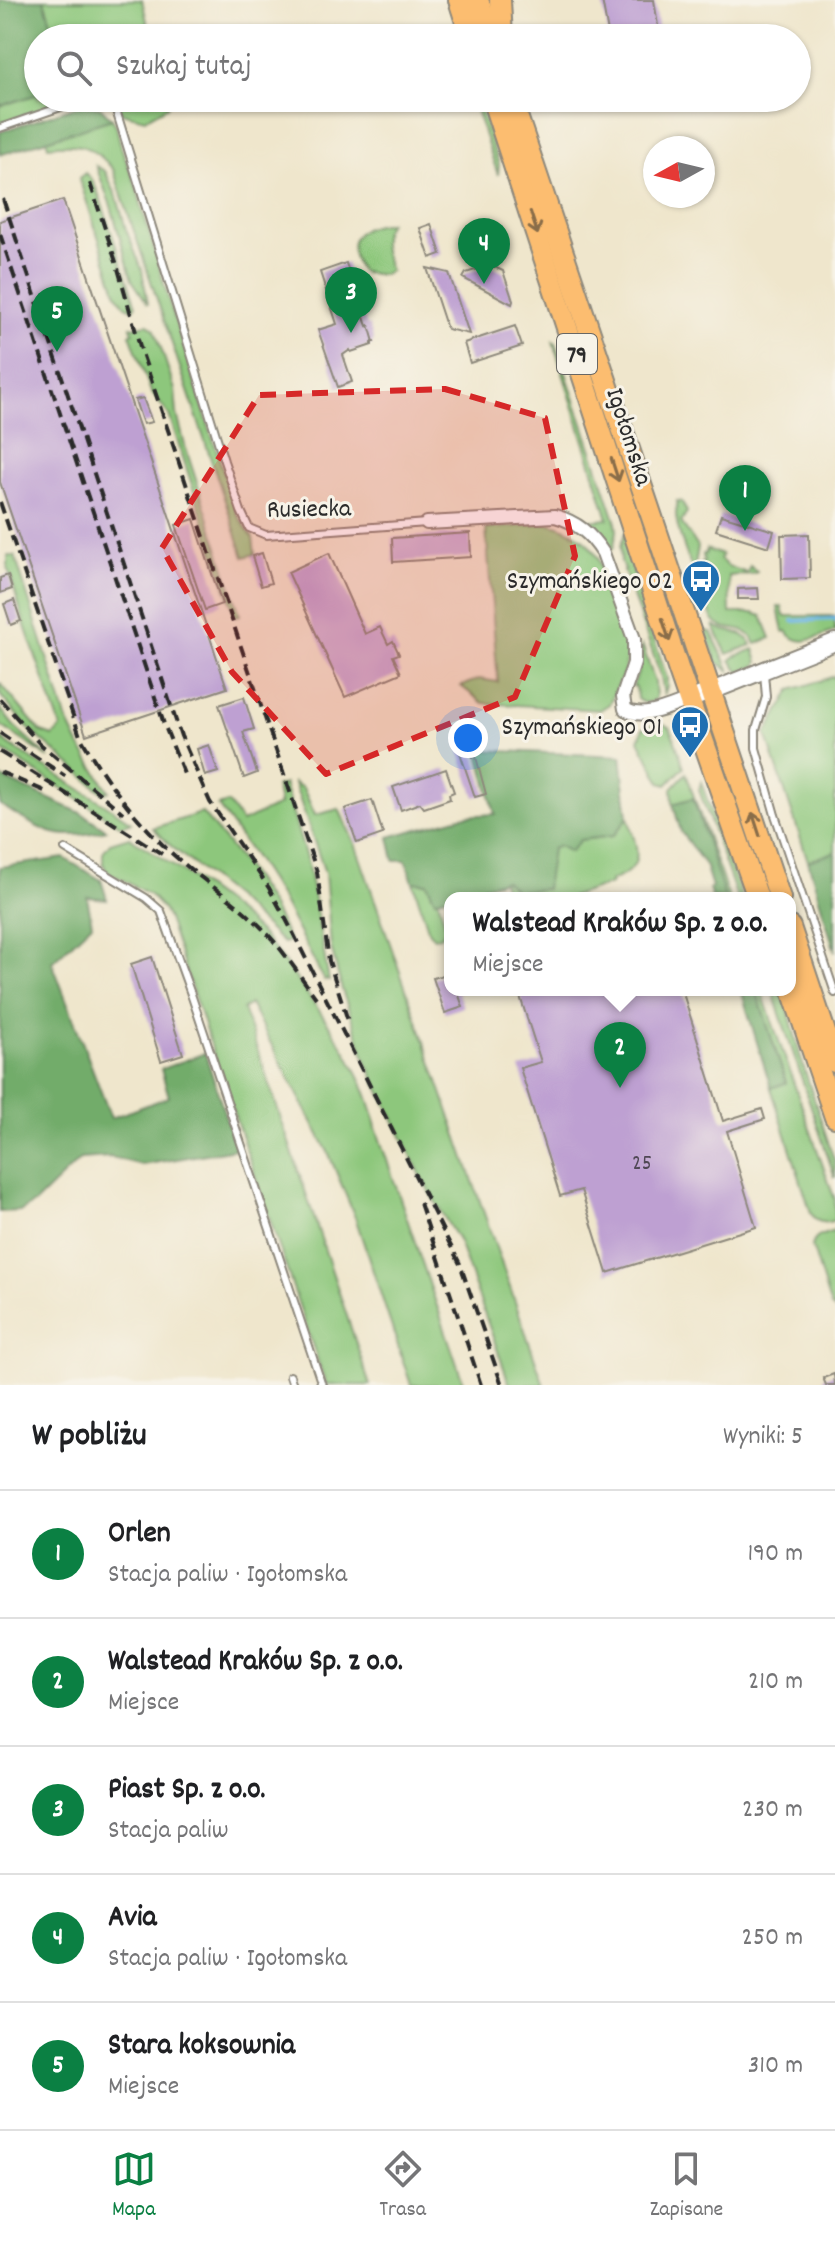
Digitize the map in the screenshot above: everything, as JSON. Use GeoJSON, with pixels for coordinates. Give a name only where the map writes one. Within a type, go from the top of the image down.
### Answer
{"type":"FeatureCollection","features":[{"type":"Feature","properties":{"kind":"main road"},"geometry":{"type":"LineString","coordinates":[[459,0],[467,24]]}},
{"type":"Feature","properties":{"kind":"main road"},"geometry":{"type":"LineString","coordinates":[[478,0],[486,24]]}},
{"type":"Feature","properties":{"kind":"main road"},"geometry":{"type":"LineString","coordinates":[[500,0],[501,24]]}},
{"type":"Feature","properties":{"kind":"main road","name":"Igołomska"},"geometry":{"type":"LineString","coordinates":[[497,112],[689,700],[756,892]]}},
{"type":"Feature","properties":{"kind":"main road","name":"Igołomska"},"geometry":{"type":"LineString","coordinates":[[516,112],[778,892]]}},
{"type":"Feature","properties":{"kind":"main road"},"geometry":{"type":"LineString","coordinates":[[796,945],[835,1062]]}},
{"type":"Feature","properties":{"kind":"main road"},"geometry":{"type":"LineString","coordinates":[[794,996],[835,1117]]}},
{"type":"Feature","properties":{"kind":"street","name":"Rusiecka"},"geometry":{"type":"LineString","coordinates":[[427,523],[555,516],[567,519],[589,534],[603,553],[634,639],[634,663],[622,700],[625,709],[646,713],[689,700]]}},
{"type":"Feature","properties":{"kind":"street"},"geometry":{"type":"LineString","coordinates":[[689,700],[835,642]]}},
{"type":"Feature","properties":{"kind":"lane","name":"Rusiecka"},"geometry":{"type":"LineString","coordinates":[[0,128],[48,112]]}},
{"type":"Feature","properties":{"kind":"lane","name":"Rusiecka"},"geometry":{"type":"LineString","coordinates":[[117,112],[224,461],[249,528],[266,535],[427,523]]}},
{"type":"Feature","properties":{"kind":"lane"},"geometry":{"type":"LineString","coordinates":[[763,670],[767,691],[756,730],[758,755],[835,993]]}},
{"type":"Feature","properties":{"kind":"lane"},"geometry":{"type":"LineString","coordinates":[[65,849],[146,898],[161,911],[322,1385]]}},
{"type":"Feature","properties":{"kind":"lane"},"geometry":{"type":"LineString","coordinates":[[290,1376],[293,1385]]}},
{"type":"Feature","properties":{"kind":"highlighted area"},"geometry":{"type":"Polygon","coordinates":[[[445,389],[545,418],[575,556],[515,697],[326,774],[232,672],[162,548],[259,395],[445,389]]]}},
{"type":"Feature","properties":{"kind":"green space"},"geometry":{"type":"Polygon","coordinates":[[[0,0],[44,0],[52,24],[24,24],[24,98],[0,106],[0,0]]]}},
{"type":"Feature","properties":{"kind":"green space"},"geometry":{"type":"Polygon","coordinates":[[[44,0],[142,0],[148,24],[52,24],[44,0]]]}},
{"type":"Feature","properties":{"kind":"green space"},"geometry":{"type":"Polygon","coordinates":[[[24,98],[24,112],[34,112],[0,123],[0,106],[24,98]]]}},
{"type":"Feature","properties":{"kind":"green space"},"geometry":{"type":"Polygon","coordinates":[[[59,112],[105,112],[112,119],[0,155],[0,132],[59,112]]]}},
{"type":"Feature","properties":{"kind":"green space"},"geometry":{"type":"Polygon","coordinates":[[[121,112],[157,112],[145,119],[121,112]]]}},
{"type":"Feature","properties":{"kind":"green space"},"geometry":{"type":"Polygon","coordinates":[[[477,112],[482,112],[499,164],[498,175],[477,112]]]}},
{"type":"Feature","properties":{"kind":"green space"},"geometry":{"type":"Polygon","coordinates":[[[112,119],[135,183],[171,308],[237,514],[253,538],[255,554],[244,557],[113,169],[84,147],[48,146],[46,139],[112,119]]]}},
{"type":"Feature","properties":{"kind":"green space"},"geometry":{"type":"Polygon","coordinates":[[[96,166],[105,171],[117,197],[142,270],[148,304],[132,280],[96,166]]]}},
{"type":"Feature","properties":{"kind":"green space"},"geometry":{"type":"Polygon","coordinates":[[[85,173],[92,179],[99,195],[136,306],[134,309],[125,306],[117,294],[79,178],[85,173]]]}},
{"type":"Feature","properties":{"kind":"green space"},"geometry":{"type":"Polygon","coordinates":[[[389,223],[383,240],[390,271],[382,275],[361,272],[353,251],[355,237],[368,228],[389,223]]]}},
{"type":"Feature","properties":{"kind":"green space"},"geometry":{"type":"Polygon","coordinates":[[[148,324],[155,330],[175,390],[185,446],[240,615],[235,616],[169,415],[151,392],[130,334],[133,332],[131,327],[148,324]]]}},
{"type":"Feature","properties":{"kind":"green space"},"geometry":{"type":"Polygon","coordinates":[[[553,341],[616,523],[613,549],[609,550],[587,524],[588,521],[608,519],[553,341]]]}},
{"type":"Feature","properties":{"kind":"green space"},"geometry":{"type":"Polygon","coordinates":[[[677,501],[682,502],[687,512],[681,522],[698,547],[694,571],[700,572],[706,549],[722,555],[720,559],[727,566],[747,573],[750,566],[757,572],[729,576],[730,613],[762,616],[771,638],[756,644],[741,630],[724,627],[714,621],[683,544],[677,522],[677,501]]]}},
{"type":"Feature","properties":{"kind":"green space"},"geometry":{"type":"Polygon","coordinates":[[[549,523],[577,535],[598,558],[628,648],[625,670],[609,704],[600,710],[483,703],[461,686],[479,679],[498,682],[486,529],[549,523]]]}},
{"type":"Feature","properties":{"kind":"green space"},"geometry":{"type":"Polygon","coordinates":[[[625,533],[637,587],[667,678],[664,696],[661,677],[621,562],[620,547],[625,533]]]}},
{"type":"Feature","properties":{"kind":"green space"},"geometry":{"type":"Polygon","coordinates":[[[8,556],[15,556],[66,718],[79,745],[109,791],[103,793],[27,727],[0,695],[1,684],[41,732],[53,736],[61,728],[26,629],[8,569],[8,556]]]}},
{"type":"Feature","properties":{"kind":"green space"},"geometry":{"type":"Polygon","coordinates":[[[778,607],[782,607],[784,616],[835,616],[835,631],[809,640],[797,640],[787,631],[783,632],[778,607]]]}},
{"type":"Feature","properties":{"kind":"green space"},"geometry":{"type":"Polygon","coordinates":[[[713,625],[744,636],[752,645],[727,654],[713,625]]]}},
{"type":"Feature","properties":{"kind":"green space"},"geometry":{"type":"Polygon","coordinates":[[[705,631],[711,632],[730,671],[717,662],[705,631]]]}},
{"type":"Feature","properties":{"kind":"green space"},"geometry":{"type":"Polygon","coordinates":[[[642,644],[655,682],[656,698],[646,703],[637,699],[636,687],[633,686],[642,644]]]}},
{"type":"Feature","properties":{"kind":"green space"},"geometry":{"type":"Polygon","coordinates":[[[754,649],[758,662],[756,666],[739,672],[731,660],[754,649]]]}},
{"type":"Feature","properties":{"kind":"green space"},"geometry":{"type":"Polygon","coordinates":[[[835,676],[835,852],[808,861],[766,734],[791,690],[835,676]]]}},
{"type":"Feature","properties":{"kind":"green space"},"geometry":{"type":"Polygon","coordinates":[[[0,708],[14,726],[49,758],[0,725],[0,708]]]}},
{"type":"Feature","properties":{"kind":"green space"},"geometry":{"type":"Polygon","coordinates":[[[659,723],[670,727],[684,767],[667,785],[661,783],[639,740],[643,728],[659,723]]]}},
{"type":"Feature","properties":{"kind":"green space"},"geometry":{"type":"Polygon","coordinates":[[[0,737],[131,822],[121,826],[0,749],[0,737]]]}},
{"type":"Feature","properties":{"kind":"green space"},"geometry":{"type":"Polygon","coordinates":[[[478,750],[621,756],[628,817],[613,836],[580,840],[570,852],[559,846],[552,849],[546,889],[516,891],[505,880],[463,892],[444,892],[444,897],[435,900],[427,883],[413,882],[406,860],[394,860],[389,837],[464,816],[495,814],[478,750]]]}},
{"type":"Feature","properties":{"kind":"green space"},"geometry":{"type":"Polygon","coordinates":[[[686,773],[727,892],[723,892],[693,799],[673,804],[672,788],[686,773]]]}},
{"type":"Feature","properties":{"kind":"green space"},"geometry":{"type":"Polygon","coordinates":[[[0,777],[83,814],[107,830],[62,835],[39,828],[0,805],[0,777]]]}},
{"type":"Feature","properties":{"kind":"green space"},"geometry":{"type":"Polygon","coordinates":[[[701,782],[740,892],[735,892],[699,790],[701,782]]]}},
{"type":"Feature","properties":{"kind":"green space"},"geometry":{"type":"Polygon","coordinates":[[[294,783],[303,788],[315,815],[339,809],[356,846],[544,1385],[510,1385],[459,1242],[426,1186],[367,1064],[331,947],[325,873],[294,783]]]}},
{"type":"Feature","properties":{"kind":"green space"},"geometry":{"type":"Polygon","coordinates":[[[284,784],[308,865],[329,981],[324,980],[282,900],[218,806],[228,803],[242,822],[279,805],[276,787],[284,784]]]}},
{"type":"Feature","properties":{"kind":"green space"},"geometry":{"type":"Polygon","coordinates":[[[693,798],[723,892],[710,892],[712,887],[705,865],[681,832],[673,804],[693,798]]]}},
{"type":"Feature","properties":{"kind":"green space"},"geometry":{"type":"Polygon","coordinates":[[[202,813],[261,890],[289,941],[283,943],[153,828],[202,813]]]}},
{"type":"Feature","properties":{"kind":"green space"},"geometry":{"type":"Polygon","coordinates":[[[628,817],[637,856],[630,870],[610,881],[611,884],[586,892],[506,892],[502,881],[552,848],[580,840],[613,836],[628,817]]]}},
{"type":"Feature","properties":{"kind":"green space"},"geometry":{"type":"Polygon","coordinates":[[[129,837],[212,893],[258,931],[282,959],[337,1037],[357,1072],[372,1109],[464,1385],[411,1385],[355,1217],[328,1152],[250,1004],[243,1009],[370,1385],[326,1385],[168,919],[150,895],[107,871],[103,864],[103,852],[110,843],[129,837]]]}},
{"type":"Feature","properties":{"kind":"green space"},"geometry":{"type":"Polygon","coordinates":[[[835,852],[835,952],[808,861],[835,852]]]}},
{"type":"Feature","properties":{"kind":"green space"},"geometry":{"type":"Polygon","coordinates":[[[64,858],[101,880],[107,899],[87,897],[92,924],[52,962],[111,1118],[169,1097],[161,1069],[205,1053],[236,1149],[142,1165],[110,1157],[80,1159],[36,1202],[21,1211],[0,1212],[0,867],[64,858]]]}},
{"type":"Feature","properties":{"kind":"green space"},"geometry":{"type":"Polygon","coordinates":[[[413,882],[427,883],[435,900],[438,899],[444,931],[441,936],[434,937],[429,932],[413,882]]]}},
{"type":"Feature","properties":{"kind":"green space"},"geometry":{"type":"Polygon","coordinates":[[[743,996],[758,996],[786,1083],[771,1088],[743,996]]]}},
{"type":"Feature","properties":{"kind":"green space"},"geometry":{"type":"Polygon","coordinates":[[[758,996],[763,996],[835,1200],[835,1220],[818,1221],[811,1213],[771,1088],[786,1082],[758,996]]]}},
{"type":"Feature","properties":{"kind":"green space"},"geometry":{"type":"Polygon","coordinates":[[[774,996],[785,996],[801,1059],[835,1163],[835,1178],[774,996]]]}},
{"type":"Feature","properties":{"kind":"green space"},"geometry":{"type":"Polygon","coordinates":[[[835,1231],[835,1310],[831,1307],[812,1246],[818,1237],[835,1231]]]}},
{"type":"Feature","properties":{"kind":"building"},"geometry":{"type":"Polygon","coordinates":[[[602,0],[654,0],[658,24],[606,24],[602,0]]]}},
{"type":"Feature","properties":{"kind":"building"},"geometry":{"type":"Polygon","coordinates":[[[63,200],[227,688],[86,735],[0,482],[0,221],[63,200]]]}},
{"type":"Feature","properties":{"kind":"building"},"geometry":{"type":"Polygon","coordinates":[[[431,224],[441,254],[430,258],[420,228],[431,224]]]}},
{"type":"Feature","properties":{"kind":"building"},"geometry":{"type":"Polygon","coordinates":[[[346,263],[374,342],[343,355],[352,382],[338,387],[318,330],[337,324],[320,272],[346,263]]]}},
{"type":"Feature","properties":{"kind":"building"},"geometry":{"type":"Polygon","coordinates":[[[490,265],[503,271],[512,304],[463,278],[466,273],[490,265]]]}},
{"type":"Feature","properties":{"kind":"building"},"geometry":{"type":"Polygon","coordinates":[[[427,268],[449,273],[469,334],[447,329],[427,268]]]}},
{"type":"Feature","properties":{"kind":"building"},"geometry":{"type":"Polygon","coordinates":[[[515,326],[522,346],[470,363],[464,343],[515,326]]]}},
{"type":"Feature","properties":{"kind":"building"},"geometry":{"type":"Polygon","coordinates":[[[143,398],[152,422],[143,424],[135,400],[143,398]]]}},
{"type":"Feature","properties":{"kind":"building"},"geometry":{"type":"Polygon","coordinates":[[[721,515],[774,531],[769,547],[716,530],[721,515]]]}},
{"type":"Feature","properties":{"kind":"building"},"geometry":{"type":"Polygon","coordinates":[[[194,519],[222,604],[205,610],[176,525],[194,519]]]}},
{"type":"Feature","properties":{"kind":"building"},"geometry":{"type":"Polygon","coordinates":[[[470,533],[471,557],[393,562],[392,538],[470,533]]]}},
{"type":"Feature","properties":{"kind":"building"},"geometry":{"type":"Polygon","coordinates":[[[809,534],[810,578],[782,579],[781,535],[809,534]]]}},
{"type":"Feature","properties":{"kind":"building"},"geometry":{"type":"Polygon","coordinates":[[[262,553],[271,583],[261,586],[252,556],[262,553]]]}},
{"type":"Feature","properties":{"kind":"building"},"geometry":{"type":"Polygon","coordinates":[[[329,553],[365,634],[380,627],[388,644],[393,641],[399,654],[393,656],[401,673],[345,697],[288,572],[329,553]]]}},
{"type":"Feature","properties":{"kind":"building"},"geometry":{"type":"Polygon","coordinates":[[[8,575],[12,589],[0,593],[0,578],[8,575]]]}},
{"type":"Feature","properties":{"kind":"building"},"geometry":{"type":"Polygon","coordinates":[[[758,588],[759,599],[738,599],[738,589],[758,588]]]}},
{"type":"Feature","properties":{"kind":"building"},"geometry":{"type":"Polygon","coordinates":[[[14,600],[21,621],[11,625],[4,604],[14,600]]]}},
{"type":"Feature","properties":{"kind":"building"},"geometry":{"type":"Polygon","coordinates":[[[244,697],[254,729],[243,732],[257,773],[244,778],[219,705],[244,697]]]}},
{"type":"Feature","properties":{"kind":"building"},"geometry":{"type":"Polygon","coordinates":[[[209,745],[218,772],[205,776],[197,749],[209,745]]]}},
{"type":"Feature","properties":{"kind":"building"},"geometry":{"type":"Polygon","coordinates":[[[469,747],[473,757],[476,757],[486,794],[475,797],[459,750],[469,747]]]}},
{"type":"Feature","properties":{"kind":"building"},"geometry":{"type":"Polygon","coordinates":[[[446,769],[454,792],[449,794],[450,799],[424,808],[420,803],[401,810],[393,787],[446,769]]]}},
{"type":"Feature","properties":{"kind":"building"},"geometry":{"type":"Polygon","coordinates":[[[372,800],[383,834],[357,843],[345,809],[372,800]]]}},
{"type":"Feature","properties":{"kind":"building"},"geometry":{"type":"Polygon","coordinates":[[[152,957],[183,1054],[161,1061],[131,964],[152,957]]]}},
{"type":"Feature","properties":{"kind":"building"},"geometry":{"type":"Polygon","coordinates":[[[444,975],[444,996],[459,996],[463,1007],[445,1013],[433,978],[444,975]]]}},
{"type":"Feature","properties":{"kind":"building"},"geometry":{"type":"Polygon","coordinates":[[[520,996],[684,996],[723,1121],[762,1109],[765,1119],[727,1131],[756,1227],[607,1273],[581,1190],[560,1196],[520,1068],[541,1062],[520,996]]]}},
{"type":"Feature","properties":{"kind":"building"},"geometry":{"type":"Polygon","coordinates":[[[834,1374],[835,1385],[826,1385],[823,1378],[834,1374]]]}},
{"type":"Feature","properties":{"kind":"waterway"},"geometry":{"type":"LineString","coordinates":[[793,621],[835,619]]}},
{"type":"Feature","properties":{"kind":"railway"},"geometry":{"type":"LineString","coordinates":[[90,183],[141,350],[317,872],[329,961],[349,1024]]}},
{"type":"Feature","properties":{"kind":"railway"},"geometry":{"type":"LineString","coordinates":[[3,199],[181,736],[210,802],[269,888],[287,921],[460,1264],[502,1385]]}},
{"type":"Feature","properties":{"kind":"railway"},"geometry":{"type":"LineString","coordinates":[[0,234],[164,724],[186,779]]}},
{"type":"Feature","properties":{"kind":"railway"},"geometry":{"type":"LineString","coordinates":[[0,502],[80,736],[99,766],[129,808],[165,847],[268,934],[316,998]]}},
{"type":"Feature","properties":{"kind":"railway"},"geometry":{"type":"LineString","coordinates":[[0,699],[39,743],[123,813]]}},
{"type":"Feature","properties":{"kind":"railway"},"geometry":{"type":"LineString","coordinates":[[0,733],[65,776]]}},
{"type":"Feature","properties":{"kind":"railway"},"geometry":{"type":"LineString","coordinates":[[0,752],[162,854]]}},
{"type":"Feature","properties":{"kind":"railway"},"geometry":{"type":"LineString","coordinates":[[0,772],[47,792]]}},
{"type":"Feature","properties":{"kind":"railway"},"geometry":{"type":"LineString","coordinates":[[420,1203],[481,1385]]}},
{"type":"Feature","properties":{"kind":"place","name":"Avia"},"geometry":{"type":"Point","coordinates":[484,284]}},
{"type":"Feature","properties":{"kind":"place","name":"Piast Sp. z o.o."},"geometry":{"type":"Point","coordinates":[351,333]}},
{"type":"Feature","properties":{"kind":"place","name":"Stara koksownia"},"geometry":{"type":"Point","coordinates":[57,352]}},
{"type":"Feature","properties":{"kind":"place","name":"Orlen"},"geometry":{"type":"Point","coordinates":[745,531]}},
{"type":"Feature","properties":{"kind":"place","name":"Szymańskiego 02"},"geometry":{"type":"Point","coordinates":[701,613]}},
{"type":"Feature","properties":{"kind":"place","name":"Szymańskiego 01"},"geometry":{"type":"Point","coordinates":[690,759]}},
{"type":"Feature","properties":{"kind":"place","name":"Walstead Kraków Sp. z o.o."},"geometry":{"type":"Point","coordinates":[620,1088]}}]}
